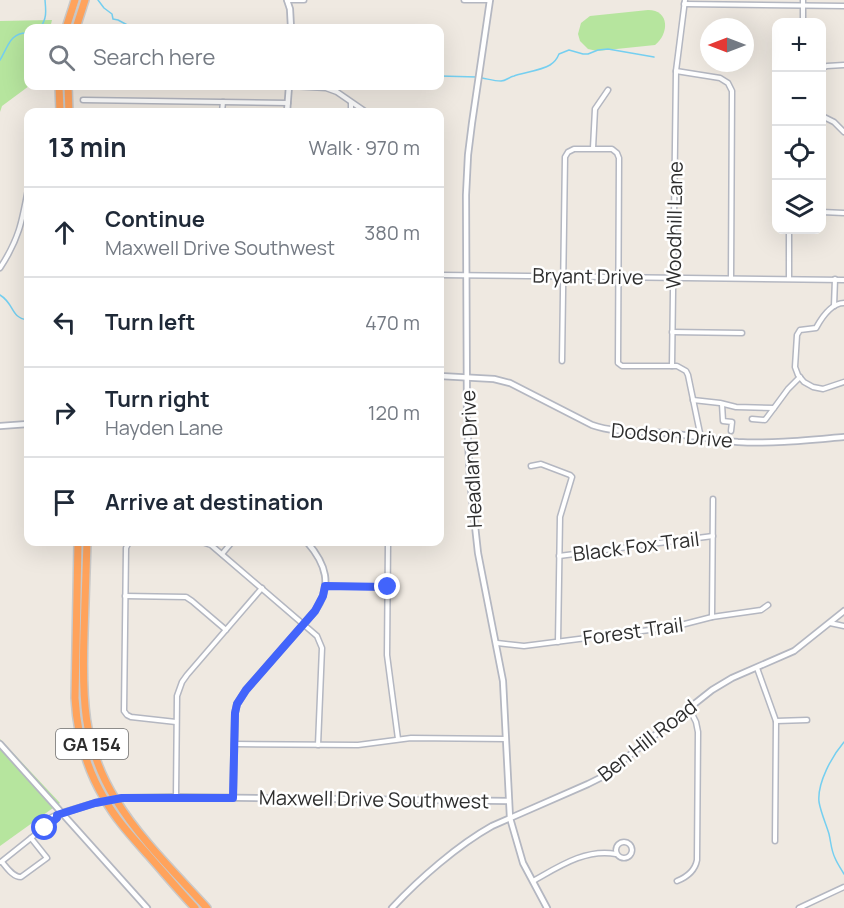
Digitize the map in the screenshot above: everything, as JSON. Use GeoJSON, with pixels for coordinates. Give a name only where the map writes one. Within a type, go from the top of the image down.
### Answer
{"type":"FeatureCollection","features":[{"type":"Feature","properties":{"kind":"highway"},"geometry":{"type":"LineString","coordinates":[[67,24],[75,0]]}},
{"type":"Feature","properties":{"kind":"highway"},"geometry":{"type":"LineString","coordinates":[[77,24],[85,0]]}},
{"type":"Feature","properties":{"kind":"highway"},"geometry":{"type":"LineString","coordinates":[[59,90],[60,108]]}},
{"type":"Feature","properties":{"kind":"highway"},"geometry":{"type":"LineString","coordinates":[[68,90],[69,108]]}},
{"type":"Feature","properties":{"kind":"highway","name":"GA 154"},"geometry":{"type":"LineString","coordinates":[[78,546],[75,698],[77,723],[85,754],[113,813],[195,908]]}},
{"type":"Feature","properties":{"kind":"highway","name":"GA 154"},"geometry":{"type":"LineString","coordinates":[[87,546],[83,692],[94,752],[106,783],[126,814],[207,908]]}},
{"type":"Feature","properties":{"kind":"street"},"geometry":{"type":"LineString","coordinates":[[291,24],[287,0],[304,0]]}},
{"type":"Feature","properties":{"kind":"street"},"geometry":{"type":"LineString","coordinates":[[464,0],[490,0]]}},
{"type":"Feature","properties":{"kind":"street","name":"Headland Drive"},"geometry":{"type":"LineString","coordinates":[[490,0],[468,155],[466,195],[468,454],[478,553],[503,681],[510,818],[523,863],[547,908]]}},
{"type":"Feature","properties":{"kind":"street"},"geometry":{"type":"LineString","coordinates":[[802,18],[803,0]]}},
{"type":"Feature","properties":{"kind":"street"},"geometry":{"type":"LineString","coordinates":[[685,2],[844,6]]}},
{"type":"Feature","properties":{"kind":"street","name":"Woodhill Lane"},"geometry":{"type":"LineString","coordinates":[[672,366],[676,71],[685,2]]}},
{"type":"Feature","properties":{"kind":"street"},"geometry":{"type":"LineString","coordinates":[[826,66],[844,64]]}},
{"type":"Feature","properties":{"kind":"street"},"geometry":{"type":"LineString","coordinates":[[676,71],[720,78],[728,83],[732,92],[731,278]]}},
{"type":"Feature","properties":{"kind":"street"},"geometry":{"type":"LineString","coordinates":[[287,108],[290,90]]}},
{"type":"Feature","properties":{"kind":"street"},"geometry":{"type":"LineString","coordinates":[[332,90],[360,108]]}},
{"type":"Feature","properties":{"kind":"street"},"geometry":{"type":"LineString","coordinates":[[593,148],[595,109],[608,90]]}},
{"type":"Feature","properties":{"kind":"street"},"geometry":{"type":"LineString","coordinates":[[83,100],[288,103]]}},
{"type":"Feature","properties":{"kind":"street"},"geometry":{"type":"LineString","coordinates":[[222,102],[222,108]]}},
{"type":"Feature","properties":{"kind":"street"},"geometry":{"type":"LineString","coordinates":[[351,102],[351,108]]}},
{"type":"Feature","properties":{"kind":"street"},"geometry":{"type":"LineString","coordinates":[[826,118],[844,132]]}},
{"type":"Feature","properties":{"kind":"street"},"geometry":{"type":"LineString","coordinates":[[562,361],[565,158],[568,152],[574,149],[612,149],[619,158],[618,363],[622,366],[672,366],[686,371],[701,438]]}},
{"type":"Feature","properties":{"kind":"street"},"geometry":{"type":"LineString","coordinates":[[0,268],[20,231],[24,210]]}},
{"type":"Feature","properties":{"kind":"street"},"geometry":{"type":"LineString","coordinates":[[826,212],[844,213]]}},
{"type":"Feature","properties":{"kind":"street"},"geometry":{"type":"LineString","coordinates":[[789,234],[789,278]]}},
{"type":"Feature","properties":{"kind":"street","name":"Bryant Drive"},"geometry":{"type":"LineString","coordinates":[[444,275],[844,280]]}},
{"type":"Feature","properties":{"kind":"street"},"geometry":{"type":"LineString","coordinates":[[833,306],[835,279]]}},
{"type":"Feature","properties":{"kind":"street"},"geometry":{"type":"LineString","coordinates":[[844,303],[833,306],[816,328],[800,330],[797,335],[795,368],[804,382],[813,387],[823,389],[844,382]]}},
{"type":"Feature","properties":{"kind":"street"},"geometry":{"type":"LineString","coordinates":[[672,332],[742,333]]}},
{"type":"Feature","properties":{"kind":"street","name":"Dodson Drive"},"geometry":{"type":"LineString","coordinates":[[444,376],[494,379],[510,383],[592,425],[616,431],[663,433],[737,442],[844,437]]}},
{"type":"Feature","properties":{"kind":"street"},"geometry":{"type":"LineString","coordinates":[[753,419],[765,420],[800,377]]}},
{"type":"Feature","properties":{"kind":"street"},"geometry":{"type":"LineString","coordinates":[[693,400],[736,407],[774,408]]}},
{"type":"Feature","properties":{"kind":"street"},"geometry":{"type":"LineString","coordinates":[[722,404],[723,421],[732,423],[731,431]]}},
{"type":"Feature","properties":{"kind":"street"},"geometry":{"type":"LineString","coordinates":[[0,426],[24,424]]}},
{"type":"Feature","properties":{"kind":"street"},"geometry":{"type":"LineString","coordinates":[[531,466],[541,464],[572,477],[560,517],[558,642]]}},
{"type":"Feature","properties":{"kind":"street"},"geometry":{"type":"LineString","coordinates":[[712,617],[713,499]]}},
{"type":"Feature","properties":{"kind":"street","name":"Black Fox Trail"},"geometry":{"type":"LineString","coordinates":[[559,556],[713,536]]}},
{"type":"Feature","properties":{"kind":"street"},"geometry":{"type":"LineString","coordinates":[[127,546],[124,711],[131,717],[176,722]]}},
{"type":"Feature","properties":{"kind":"street"},"geometry":{"type":"LineString","coordinates":[[210,546],[317,636],[322,648],[318,745]]}},
{"type":"Feature","properties":{"kind":"street"},"geometry":{"type":"LineString","coordinates":[[222,554],[229,546]]}},
{"type":"Feature","properties":{"kind":"street"},"geometry":{"type":"LineString","coordinates":[[233,798],[235,713],[241,697],[319,605],[325,586],[323,565],[311,546]]}},
{"type":"Feature","properties":{"kind":"street"},"geometry":{"type":"LineString","coordinates":[[388,546],[387,655],[398,739]]}},
{"type":"Feature","properties":{"kind":"street"},"geometry":{"type":"LineString","coordinates":[[325,586],[388,587]]}},
{"type":"Feature","properties":{"kind":"street"},"geometry":{"type":"LineString","coordinates":[[176,797],[177,696],[182,682],[262,588]]}},
{"type":"Feature","properties":{"kind":"street"},"geometry":{"type":"LineString","coordinates":[[125,596],[186,597],[226,630]]}},
{"type":"Feature","properties":{"kind":"street","name":"Forest Trail"},"geometry":{"type":"LineString","coordinates":[[496,643],[524,646],[673,627],[712,617],[761,610],[768,605]]}},
{"type":"Feature","properties":{"kind":"street","name":"Ben Hill Road"},"geometry":{"type":"LineString","coordinates":[[392,908],[414,885],[466,842],[491,827],[602,777],[721,684],[795,651],[844,611]]}},
{"type":"Feature","properties":{"kind":"street"},"geometry":{"type":"LineString","coordinates":[[830,623],[844,626]]}},
{"type":"Feature","properties":{"kind":"street"},"geometry":{"type":"LineString","coordinates":[[757,668],[776,721],[775,841]]}},
{"type":"Feature","properties":{"kind":"street"},"geometry":{"type":"LineString","coordinates":[[676,880],[689,874],[697,860],[698,732],[689,707]]}},
{"type":"Feature","properties":{"kind":"street"},"geometry":{"type":"LineString","coordinates":[[776,721],[807,720]]}},
{"type":"Feature","properties":{"kind":"street"},"geometry":{"type":"LineString","coordinates":[[234,744],[358,745],[398,739],[506,739]]}},
{"type":"Feature","properties":{"kind":"street"},"geometry":{"type":"LineString","coordinates":[[0,744],[60,814],[147,908]]}},
{"type":"Feature","properties":{"kind":"street","name":"Maxwell Drive Southwest"},"geometry":{"type":"LineString","coordinates":[[60,814],[95,803],[122,798],[509,801]]}},
{"type":"Feature","properties":{"kind":"street"},"geometry":{"type":"LineString","coordinates":[[31,838],[47,858],[21,877],[17,877],[1,862],[60,814]]}},
{"type":"Feature","properties":{"kind":"street"},"geometry":{"type":"LineString","coordinates":[[532,881],[592,853],[608,852],[620,858],[627,858],[631,854],[631,848],[627,843],[621,843],[616,848],[616,854]]}},
{"type":"Feature","properties":{"kind":"street"},"geometry":{"type":"LineString","coordinates":[[799,908],[844,887]]}},
{"type":"Feature","properties":{"kind":"green space"},"geometry":{"type":"Polygon","coordinates":[[[648,10],[660,14],[665,23],[663,35],[655,45],[597,51],[588,49],[580,41],[578,34],[581,23],[590,16],[648,10]]]}},
{"type":"Feature","properties":{"kind":"green space"},"geometry":{"type":"Polygon","coordinates":[[[52,20],[51,24],[24,24],[24,90],[2,106],[0,112],[0,21],[52,20]]]}},
{"type":"Feature","properties":{"kind":"green space"},"geometry":{"type":"Polygon","coordinates":[[[0,739],[60,803],[0,846],[0,739]]]}},
{"type":"Feature","properties":{"kind":"waterway"},"geometry":{"type":"LineString","coordinates":[[42,24],[46,11],[45,0]]}},
{"type":"Feature","properties":{"kind":"waterway"},"geometry":{"type":"LineString","coordinates":[[98,0],[112,14],[113,19],[126,24]]}},
{"type":"Feature","properties":{"kind":"waterway"},"geometry":{"type":"LineString","coordinates":[[0,60],[13,38],[24,33]]}},
{"type":"Feature","properties":{"kind":"waterway"},"geometry":{"type":"LineString","coordinates":[[482,78],[503,81],[550,65],[559,54],[569,50],[588,54],[608,49],[654,57]]}},
{"type":"Feature","properties":{"kind":"waterway"},"geometry":{"type":"LineString","coordinates":[[444,76],[477,77]]}},
{"type":"Feature","properties":{"kind":"waterway"},"geometry":{"type":"LineString","coordinates":[[0,295],[8,302],[15,314],[24,319]]}},
{"type":"Feature","properties":{"kind":"waterway"},"geometry":{"type":"LineString","coordinates":[[844,742],[826,770],[819,795],[832,849],[844,874]]}},
{"type":"Feature","properties":{"kind":"route"},"geometry":{"type":"LineString","coordinates":[[45,828],[57,818],[57,815],[107,800],[176,797],[233,798],[235,713],[237,704],[246,690],[315,611],[323,596],[325,586],[388,587]]}}]}
